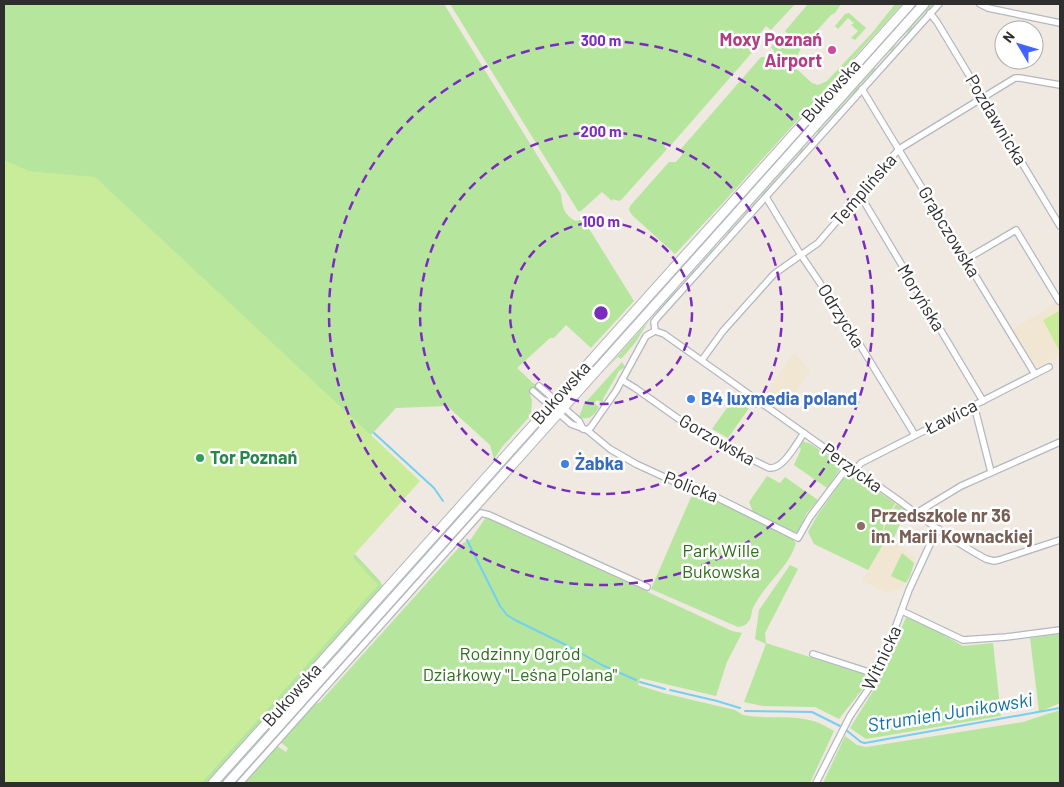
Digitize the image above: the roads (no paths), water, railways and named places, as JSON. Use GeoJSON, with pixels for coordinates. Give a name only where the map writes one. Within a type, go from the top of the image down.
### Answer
{"type":"FeatureCollection","features":[{"type":"Feature","properties":{"kind":"main road","name":"Bukowska"},"geometry":{"type":"LineString","coordinates":[[213,783],[910,4]]}},
{"type":"Feature","properties":{"kind":"main road","name":"Bukowska"},"geometry":{"type":"LineString","coordinates":[[228,783],[924,4]]}},
{"type":"Feature","properties":{"kind":"street","name":"Bukowska"},"geometry":{"type":"LineString","coordinates":[[585,430],[601,413],[646,336],[654,330],[654,322],[939,4]]}},
{"type":"Feature","properties":{"kind":"street"},"geometry":{"type":"LineString","coordinates":[[980,4],[988,8],[1060,23]]}},
{"type":"Feature","properties":{"kind":"street","name":"Pozdawnicka"},"geometry":{"type":"LineString","coordinates":[[930,13],[1060,226]]}},
{"type":"Feature","properties":{"kind":"street","name":"Templińska"},"geometry":{"type":"LineString","coordinates":[[702,360],[723,331],[774,274],[818,243],[899,149],[1018,78],[1060,86]]}},
{"type":"Feature","properties":{"kind":"street","name":"Grąbczowska"},"geometry":{"type":"LineString","coordinates":[[862,89],[1035,374]]}},
{"type":"Feature","properties":{"kind":"street","name":"Moryńska"},"geometry":{"type":"LineString","coordinates":[[858,196],[863,200],[983,401]]}},
{"type":"Feature","properties":{"kind":"street","name":"Odrzycka"},"geometry":{"type":"LineString","coordinates":[[766,197],[843,317],[915,435]]}},
{"type":"Feature","properties":{"kind":"street"},"geometry":{"type":"LineString","coordinates":[[966,260],[1016,230],[1059,300]]}},
{"type":"Feature","properties":{"kind":"street","name":"Perzycka"},"geometry":{"type":"LineString","coordinates":[[654,330],[664,334],[702,360],[914,512],[918,512],[939,529],[982,557],[994,561],[1060,540]]}},
{"type":"Feature","properties":{"kind":"street","name":"Ławica"},"geometry":{"type":"LineString","coordinates":[[855,470],[861,463],[1049,367]]}},
{"type":"Feature","properties":{"kind":"street","name":"Gorzowska"},"geometry":{"type":"LineString","coordinates":[[622,380],[697,432],[769,468],[774,469],[780,465],[804,433]]}},
{"type":"Feature","properties":{"kind":"street"},"geometry":{"type":"LineString","coordinates":[[539,386],[552,403]]}},
{"type":"Feature","properties":{"kind":"street"},"geometry":{"type":"LineString","coordinates":[[533,392],[552,403]]}},
{"type":"Feature","properties":{"kind":"street","name":"Policka"},"geometry":{"type":"LineString","coordinates":[[552,403],[561,410],[571,424],[585,430],[610,450],[688,488],[710,494],[798,538],[810,516],[849,465]]}},
{"type":"Feature","properties":{"kind":"street"},"geometry":{"type":"LineString","coordinates":[[974,405],[991,472]]}},
{"type":"Feature","properties":{"kind":"street"},"geometry":{"type":"LineString","coordinates":[[918,512],[940,498],[991,472],[1060,442]]}},
{"type":"Feature","properties":{"kind":"street"},"geometry":{"type":"LineString","coordinates":[[240,783],[481,513],[489,514],[647,587]]}},
{"type":"Feature","properties":{"kind":"street","name":"Witnicka"},"geometry":{"type":"LineString","coordinates":[[816,783],[845,724],[878,675],[909,590],[939,529]]}},
{"type":"Feature","properties":{"kind":"street"},"geometry":{"type":"LineString","coordinates":[[902,611],[964,640],[1060,630]]}},
{"type":"Feature","properties":{"kind":"street"},"geometry":{"type":"LineString","coordinates":[[813,654],[878,675]]}},
{"type":"Feature","properties":{"kind":"waterway","name":"Strumień Junikowski"},"geometry":{"type":"LineString","coordinates":[[374,433],[434,488],[443,501]]}},
{"type":"Feature","properties":{"kind":"waterway","name":"Strumień Junikowski"},"geometry":{"type":"LineString","coordinates":[[467,540],[500,606],[507,615],[602,665],[636,680]]}},
{"type":"Feature","properties":{"kind":"waterway","name":"Strumień Junikowski"},"geometry":{"type":"LineString","coordinates":[[640,682],[665,689]]}},
{"type":"Feature","properties":{"kind":"waterway","name":"Strumień Junikowski"},"geometry":{"type":"LineString","coordinates":[[670,690],[740,708]]}},
{"type":"Feature","properties":{"kind":"waterway","name":"Strumień Junikowski"},"geometry":{"type":"LineString","coordinates":[[846,730],[865,743],[1060,708]]}},
{"type":"Feature","properties":{"kind":"waterway","name":"Strumień Junikowski"},"geometry":{"type":"LineString","coordinates":[[745,711],[812,712],[840,726]]}},
{"type":"Feature","properties":{"kind":"place","name":"Moxy Poznań Airport"},"geometry":{"type":"Point","coordinates":[832,50]}},
{"type":"Feature","properties":{"kind":"place","name":"B4 luxmedia poland"},"geometry":{"type":"Point","coordinates":[691,399]}},
{"type":"Feature","properties":{"kind":"place","name":"Tor Poznań"},"geometry":{"type":"Point","coordinates":[200,458]}},
{"type":"Feature","properties":{"kind":"place","name":"Żabka"},"geometry":{"type":"Point","coordinates":[565,464]}},
{"type":"Feature","properties":{"kind":"place","name":"Przedszkole nr 36 im. Marii Kownackiej"},"geometry":{"type":"Point","coordinates":[861,526]}},
{"type":"Feature","properties":{"kind":"park label","name":"Park Wille Bukowska"},"geometry":{"type":"Point","coordinates":[721,561]}},
{"type":"Feature","properties":{"kind":"park label","name":"Rodzinny Ogród Działkowy \"Leśna Polana\""},"geometry":{"type":"Point","coordinates":[520,664]}}]}
